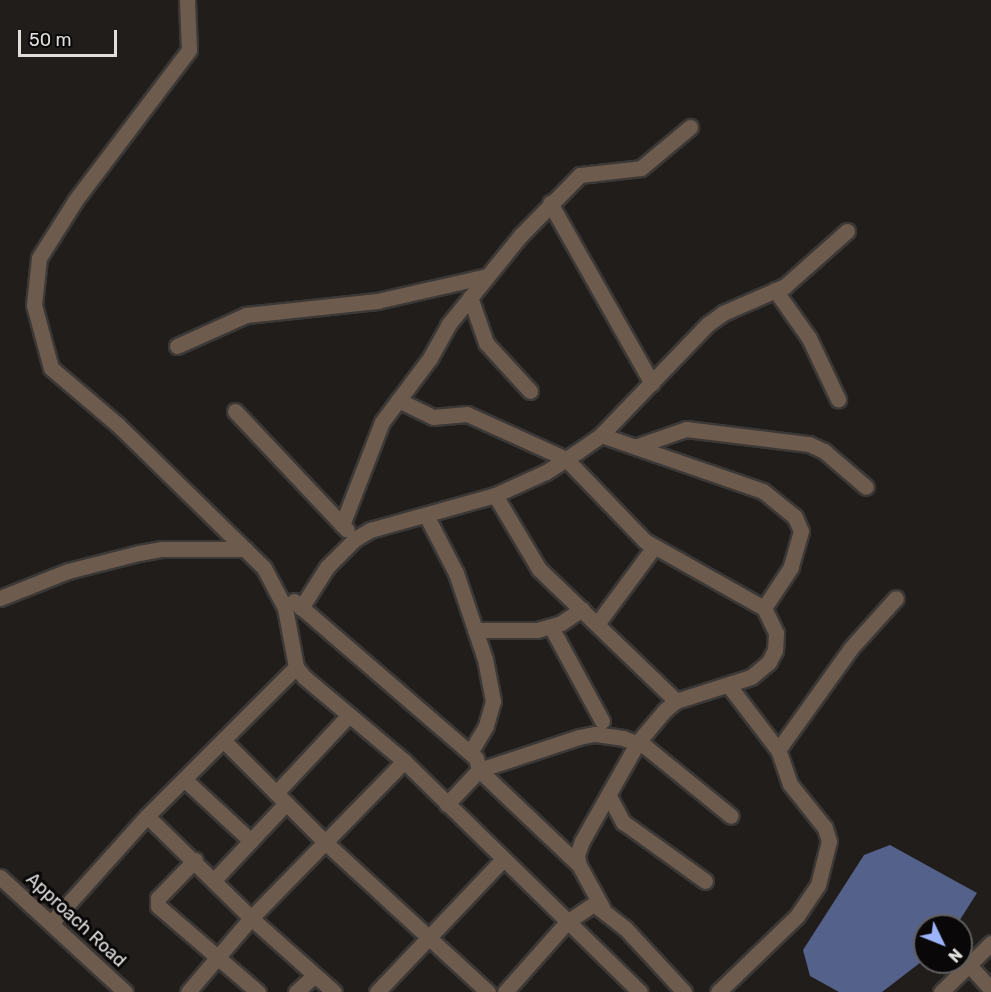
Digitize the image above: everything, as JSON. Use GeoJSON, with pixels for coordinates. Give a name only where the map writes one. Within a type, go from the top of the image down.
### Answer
{"type":"FeatureCollection","features":[{"type":"Feature","properties":{"kind":"street"},"geometry":{"type":"LineString","coordinates":[[187,0],[189,50],[75,201],[39,258],[34,304],[51,368],[118,425],[301,608],[476,758],[479,770],[579,865],[602,907],[684,992]]}},
{"type":"Feature","properties":{"kind":"street"},"geometry":{"type":"LineString","coordinates":[[342,525],[369,447],[398,400],[487,276],[550,204],[580,174],[628,171],[650,163],[690,127]]}},
{"type":"Feature","properties":{"kind":"street"},"geometry":{"type":"LineString","coordinates":[[550,204],[652,383]]}},
{"type":"Feature","properties":{"kind":"street"},"geometry":{"type":"LineString","coordinates":[[301,608],[327,567],[355,539],[370,530],[495,495],[566,459],[600,435],[723,313],[775,290],[847,231]]}},
{"type":"Feature","properties":{"kind":"street"},"geometry":{"type":"LineString","coordinates":[[177,346],[246,315],[377,301],[487,276]]}},
{"type":"Feature","properties":{"kind":"street"},"geometry":{"type":"LineString","coordinates":[[775,290],[809,338],[838,399]]}},
{"type":"Feature","properties":{"kind":"street"},"geometry":{"type":"LineString","coordinates":[[470,297],[486,343],[530,391]]}},
{"type":"Feature","properties":{"kind":"street"},"geometry":{"type":"LineString","coordinates":[[398,400],[433,417],[467,414],[566,459],[654,546],[764,608],[776,633],[775,650],[760,671],[729,686],[676,701],[638,742],[578,848],[579,865]]}},
{"type":"Feature","properties":{"kind":"street"},"geometry":{"type":"LineString","coordinates":[[235,411],[355,539]]}},
{"type":"Feature","properties":{"kind":"street"},"geometry":{"type":"LineString","coordinates":[[637,446],[686,429],[809,444],[824,451],[866,487]]}},
{"type":"Feature","properties":{"kind":"street"},"geometry":{"type":"LineString","coordinates":[[600,435],[763,490],[795,517],[800,525],[800,543],[791,567],[764,608]]}},
{"type":"Feature","properties":{"kind":"street"},"geometry":{"type":"LineString","coordinates":[[495,495],[539,569],[676,701]]}},
{"type":"Feature","properties":{"kind":"street"},"geometry":{"type":"LineString","coordinates":[[426,515],[456,573],[476,630],[493,701],[486,726],[470,753]]}},
{"type":"Feature","properties":{"kind":"street"},"geometry":{"type":"LineString","coordinates":[[597,624],[654,546]]}},
{"type":"Feature","properties":{"kind":"street"},"geometry":{"type":"LineString","coordinates":[[0,598],[68,571],[139,553],[161,549],[244,549]]}},
{"type":"Feature","properties":{"kind":"street"},"geometry":{"type":"LineString","coordinates":[[276,585],[285,608],[296,668],[404,761],[640,992]]}},
{"type":"Feature","properties":{"kind":"street"},"geometry":{"type":"LineString","coordinates":[[778,750],[851,648],[896,598]]}},
{"type":"Feature","properties":{"kind":"street"},"geometry":{"type":"LineString","coordinates":[[476,630],[551,627],[582,609]]}},
{"type":"Feature","properties":{"kind":"street"},"geometry":{"type":"LineString","coordinates":[[551,627],[602,721]]}},
{"type":"Feature","properties":{"kind":"street"},"geometry":{"type":"LineString","coordinates":[[51,923],[147,816],[296,668]]}},
{"type":"Feature","properties":{"kind":"street"},"geometry":{"type":"LineString","coordinates":[[718,992],[797,916],[818,885],[828,855],[825,828],[790,784],[778,750],[729,686]]}},
{"type":"Feature","properties":{"kind":"street"},"geometry":{"type":"LineString","coordinates":[[216,879],[251,841],[281,798],[349,715]]}},
{"type":"Feature","properties":{"kind":"street"},"geometry":{"type":"LineString","coordinates":[[447,804],[479,770],[595,734],[638,742],[731,816]]}},
{"type":"Feature","properties":{"kind":"street"},"geometry":{"type":"LineString","coordinates":[[223,740],[326,843],[431,937],[488,992]]}},
{"type":"Feature","properties":{"kind":"street"},"geometry":{"type":"LineString","coordinates":[[188,992],[251,918],[404,761]]}},
{"type":"Feature","properties":{"kind":"street"},"geometry":{"type":"LineString","coordinates":[[184,779],[251,841]]}},
{"type":"Feature","properties":{"kind":"street"},"geometry":{"type":"LineString","coordinates":[[609,796],[622,822],[705,881]]}},
{"type":"Feature","properties":{"kind":"street"},"geometry":{"type":"LineString","coordinates":[[147,816],[216,879],[251,918],[334,992]]}},
{"type":"Feature","properties":{"kind":"street"},"geometry":{"type":"LineString","coordinates":[[377,992],[503,859]]}},
{"type":"Feature","properties":{"kind":"street"},"geometry":{"type":"LineString","coordinates":[[195,860],[157,904],[219,955],[258,992]]}},
{"type":"Feature","properties":{"kind":"street","name":"Approach Road"},"geometry":{"type":"LineString","coordinates":[[0,877],[125,992]]}},
{"type":"Feature","properties":{"kind":"street"},"geometry":{"type":"LineString","coordinates":[[505,992],[567,922],[594,904],[602,907]]}},
{"type":"Feature","properties":{"kind":"street"},"geometry":{"type":"LineString","coordinates":[[973,963],[991,943]]}},
{"type":"Feature","properties":{"kind":"street"},"geometry":{"type":"LineString","coordinates":[[973,969],[991,989]]}},
{"type":"Feature","properties":{"kind":"street"},"geometry":{"type":"LineString","coordinates":[[941,992],[961,974]]}},
{"type":"Feature","properties":{"kind":"street"},"geometry":{"type":"LineString","coordinates":[[296,992],[314,975]]}},
{"type":"Feature","properties":{"kind":"water"},"geometry":{"type":"Polygon","coordinates":[[[890,845],[977,893],[964,914],[913,914],[913,968],[882,992],[839,992],[810,976],[803,950],[864,855],[890,845]]]}}]}
